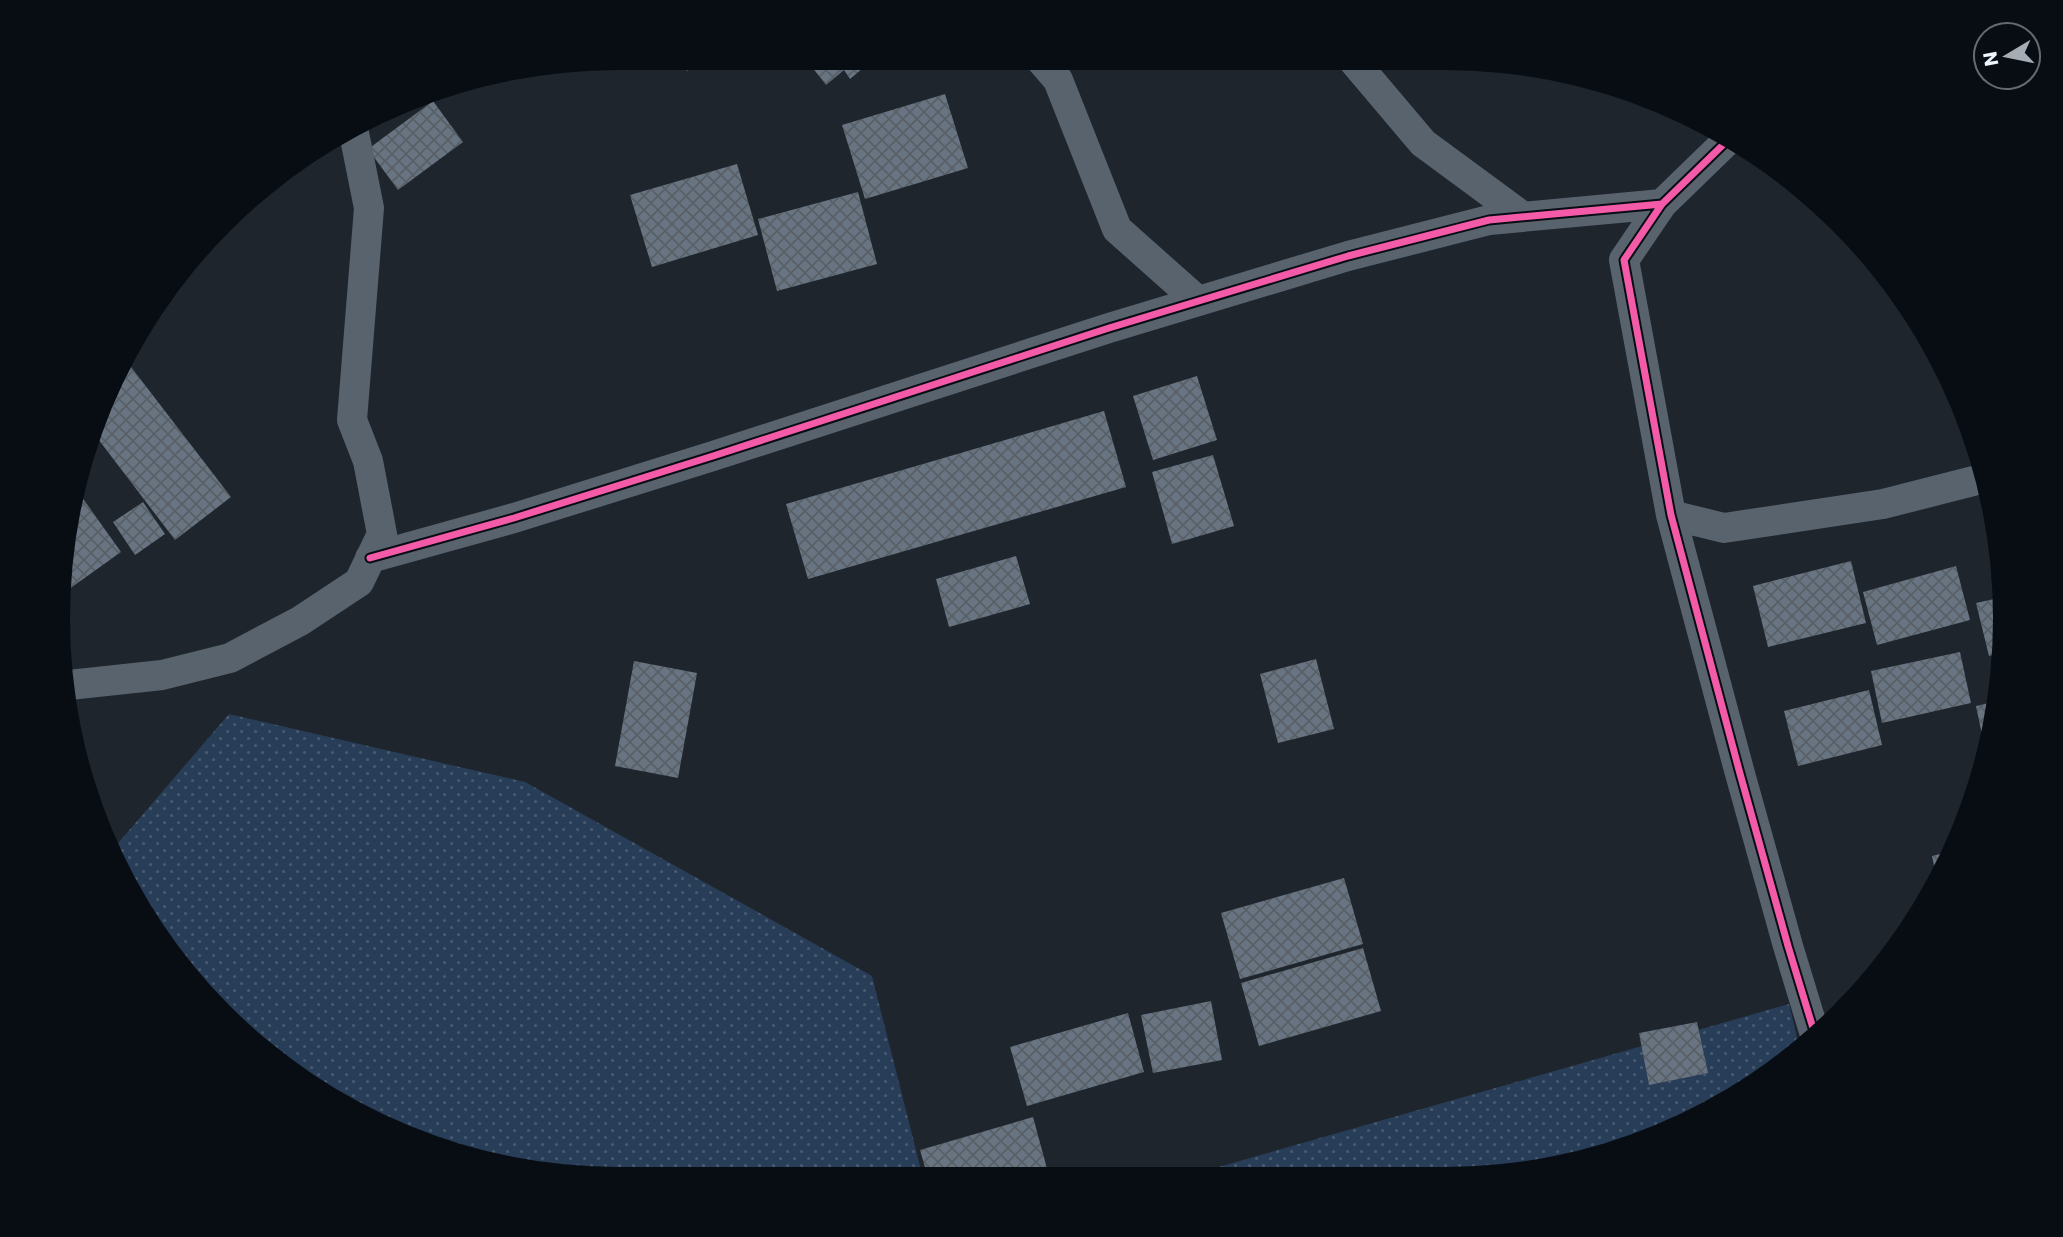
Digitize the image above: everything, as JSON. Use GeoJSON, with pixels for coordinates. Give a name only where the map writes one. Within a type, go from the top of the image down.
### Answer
{"type":"FeatureCollection","features":[{"type":"Feature","properties":{"kind":"street"},"geometry":{"type":"LineString","coordinates":[[1049,70],[1058,80],[1117,229],[1199,301]]}},
{"type":"Feature","properties":{"kind":"street"},"geometry":{"type":"LineString","coordinates":[[1361,70],[1423,144],[1522,216]]}},
{"type":"Feature","properties":{"kind":"street"},"geometry":{"type":"LineString","coordinates":[[74,684],[162,675],[230,658],[300,621],[359,582],[382,534],[368,461],[352,420],[369,208],[355,138]]}},
{"type":"Feature","properties":{"kind":"street"},"geometry":{"type":"LineString","coordinates":[[1723,145],[1662,204],[1625,260],[1671,515],[1739,770],[1812,1025]]}},
{"type":"Feature","properties":{"kind":"street"},"geometry":{"type":"LineString","coordinates":[[370,558],[541,510],[1348,256],[1489,220],[1662,204]]}},
{"type":"Feature","properties":{"kind":"street"},"geometry":{"type":"LineString","coordinates":[[1671,515],[1724,528],[1883,504],[1975,481]]}},
{"type":"Feature","properties":{"kind":"shaded area"},"geometry":{"type":"Polygon","coordinates":[[[229,714],[525,782],[872,976],[920,1167],[583,1166],[511,1156],[477,1148],[409,1125],[344,1094],[314,1075],[257,1031],[231,1006],[206,980],[162,923],[143,893],[119,843],[229,714]]]}},
{"type":"Feature","properties":{"kind":"shaded area"},"geometry":{"type":"Polygon","coordinates":[[[1789,1004],[1797,1038],[1749,1075],[1719,1094],[1654,1125],[1586,1148],[1552,1156],[1480,1166],[1218,1167],[1789,1004]]]}},
{"type":"Feature","properties":{"kind":"building"},"geometry":{"type":"Polygon","coordinates":[[[814,70],[844,70],[826,85],[814,70]]]}},
{"type":"Feature","properties":{"kind":"building"},"geometry":{"type":"Polygon","coordinates":[[[844,70],[861,70],[850,79],[844,70]]]}},
{"type":"Feature","properties":{"kind":"building"},"geometry":{"type":"Polygon","coordinates":[[[945,94],[968,168],[865,199],[842,125],[945,94]]]}},
{"type":"Feature","properties":{"kind":"building"},"geometry":{"type":"Polygon","coordinates":[[[434,102],[463,142],[398,190],[368,149],[434,102]]]}},
{"type":"Feature","properties":{"kind":"building"},"geometry":{"type":"Polygon","coordinates":[[[737,164],[758,235],[652,267],[630,195],[737,164]]]}},
{"type":"Feature","properties":{"kind":"building"},"geometry":{"type":"Polygon","coordinates":[[[858,192],[877,264],[777,291],[758,219],[858,192]]]}},
{"type":"Feature","properties":{"kind":"building"},"geometry":{"type":"Polygon","coordinates":[[[131,367],[231,497],[175,540],[99,441],[131,367]]]}},
{"type":"Feature","properties":{"kind":"building"},"geometry":{"type":"Polygon","coordinates":[[[1197,376],[1217,440],[1153,460],[1133,396],[1197,376]]]}},
{"type":"Feature","properties":{"kind":"building"},"geometry":{"type":"Polygon","coordinates":[[[1104,411],[1126,487],[808,579],[786,504],[1104,411]]]}},
{"type":"Feature","properties":{"kind":"building"},"geometry":{"type":"Polygon","coordinates":[[[1213,455],[1234,526],[1172,544],[1152,472],[1213,455]]]}},
{"type":"Feature","properties":{"kind":"building"},"geometry":{"type":"Polygon","coordinates":[[[84,500],[121,552],[71,588],[84,500]]]}},
{"type":"Feature","properties":{"kind":"building"},"geometry":{"type":"Polygon","coordinates":[[[143,502],[165,534],[135,555],[113,522],[143,502]]]}},
{"type":"Feature","properties":{"kind":"building"},"geometry":{"type":"Polygon","coordinates":[[[1016,556],[1030,604],[949,627],[936,579],[1016,556]]]}},
{"type":"Feature","properties":{"kind":"building"},"geometry":{"type":"Polygon","coordinates":[[[1851,561],[1866,623],[1768,647],[1753,586],[1851,561]]]}},
{"type":"Feature","properties":{"kind":"building"},"geometry":{"type":"Polygon","coordinates":[[[1956,566],[1970,620],[1877,645],[1863,592],[1956,566]]]}},
{"type":"Feature","properties":{"kind":"building"},"geometry":{"type":"Polygon","coordinates":[[[1992,599],[1992,655],[1989,656],[1976,603],[1992,599]]]}},
{"type":"Feature","properties":{"kind":"building"},"geometry":{"type":"Polygon","coordinates":[[[1960,652],[1971,703],[1882,723],[1871,671],[1960,652]]]}},
{"type":"Feature","properties":{"kind":"building"},"geometry":{"type":"Polygon","coordinates":[[[1316,659],[1334,729],[1278,743],[1260,674],[1316,659]]]}},
{"type":"Feature","properties":{"kind":"building"},"geometry":{"type":"Polygon","coordinates":[[[634,661],[697,673],[678,778],[615,766],[634,661]]]}},
{"type":"Feature","properties":{"kind":"building"},"geometry":{"type":"Polygon","coordinates":[[[1869,690],[1882,745],[1798,766],[1784,711],[1869,690]]]}},
{"type":"Feature","properties":{"kind":"building"},"geometry":{"type":"Polygon","coordinates":[[[1986,704],[1981,730],[1976,706],[1986,704]]]}},
{"type":"Feature","properties":{"kind":"building"},"geometry":{"type":"Polygon","coordinates":[[[1939,854],[1934,865],[1932,856],[1939,854]]]}},
{"type":"Feature","properties":{"kind":"building"},"geometry":{"type":"Polygon","coordinates":[[[1344,878],[1363,944],[1240,979],[1221,913],[1344,878]]]}},
{"type":"Feature","properties":{"kind":"building"},"geometry":{"type":"Polygon","coordinates":[[[1363,948],[1381,1011],[1259,1046],[1241,983],[1363,948]]]}},
{"type":"Feature","properties":{"kind":"building"},"geometry":{"type":"Polygon","coordinates":[[[1211,1001],[1222,1060],[1153,1073],[1141,1015],[1211,1001]]]}},
{"type":"Feature","properties":{"kind":"building"},"geometry":{"type":"Polygon","coordinates":[[[1128,1013],[1144,1072],[1027,1106],[1010,1047],[1128,1013]]]}},
{"type":"Feature","properties":{"kind":"building"},"geometry":{"type":"Polygon","coordinates":[[[1697,1022],[1708,1073],[1649,1085],[1639,1033],[1697,1022]]]}},
{"type":"Feature","properties":{"kind":"building"},"geometry":{"type":"Polygon","coordinates":[[[1033,1117],[1047,1167],[925,1167],[920,1150],[1033,1117]]]}},
{"type":"Feature","properties":{"kind":"cycle path"},"geometry":{"type":"LineString","coordinates":[[1723,145],[1662,204],[1624,260],[1671,515],[1739,770],[1812,1025]]}},
{"type":"Feature","properties":{"kind":"cycle path"},"geometry":{"type":"LineString","coordinates":[[370,558],[514,518],[1109,328],[1348,256],[1489,220],[1662,204]]}}]}
